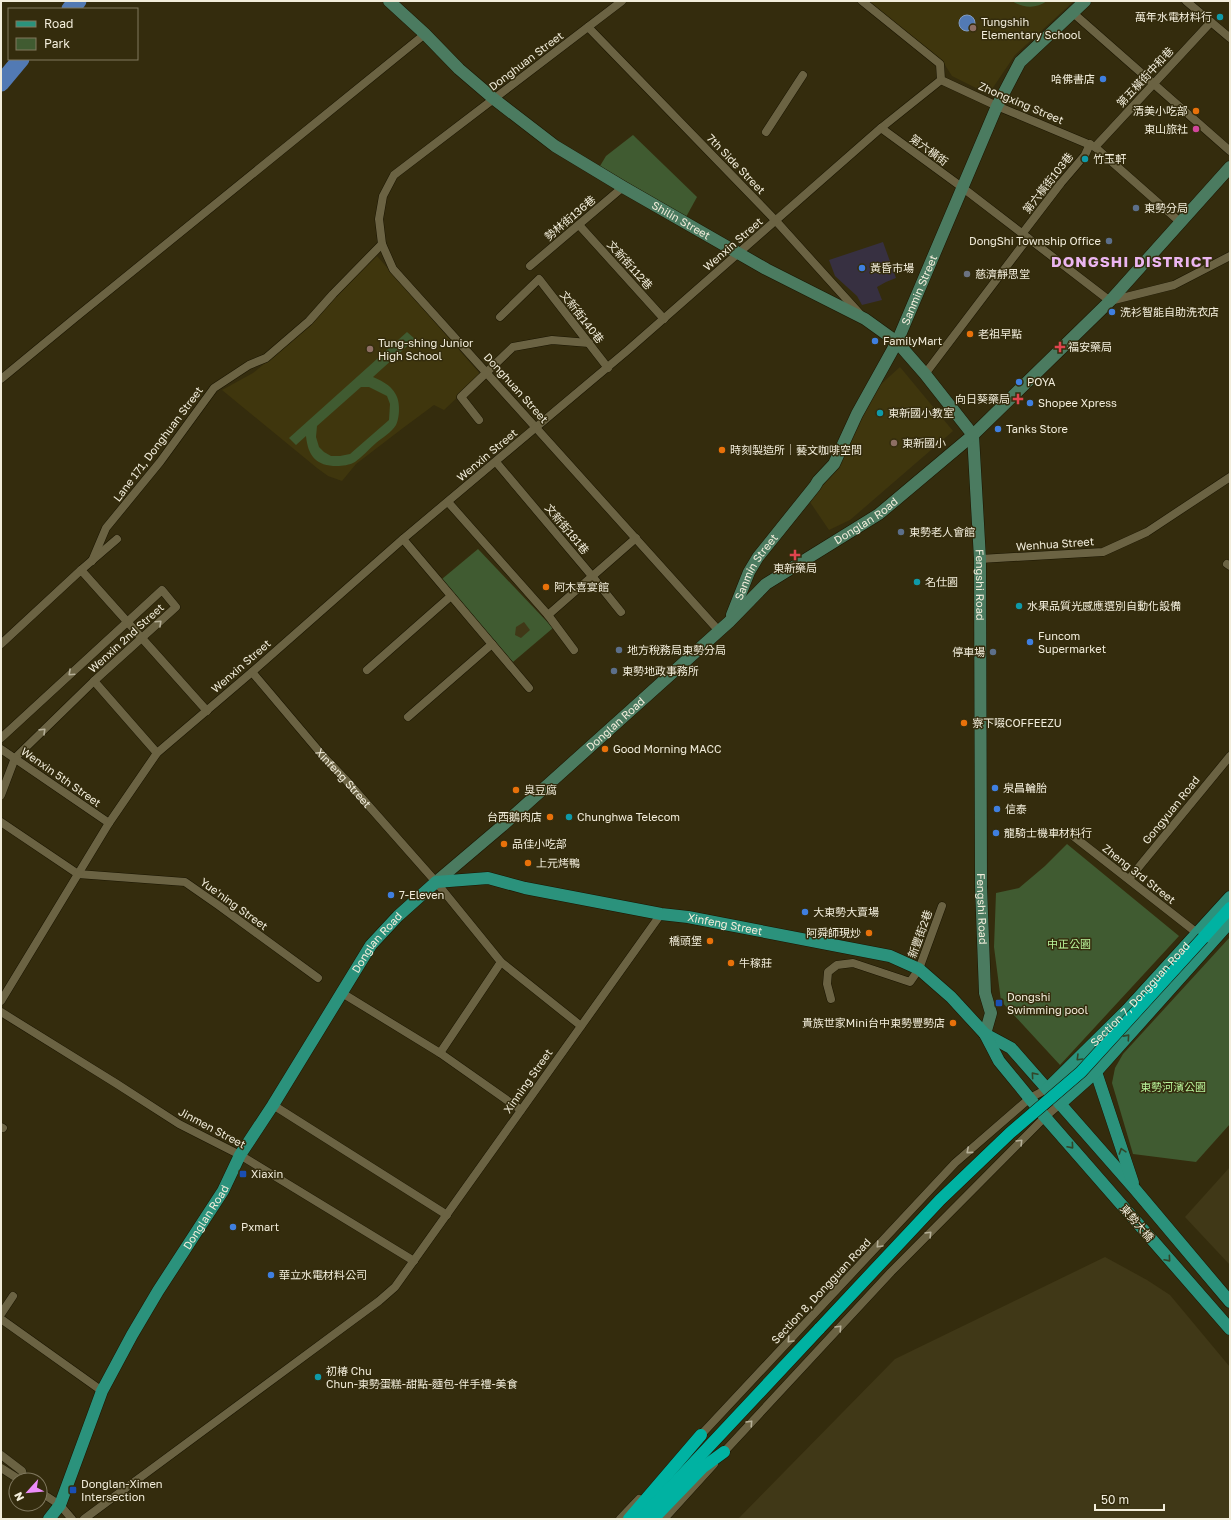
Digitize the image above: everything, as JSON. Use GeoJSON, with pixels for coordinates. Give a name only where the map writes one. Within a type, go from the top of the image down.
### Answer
{"type":"FeatureCollection","features":[{"type":"Feature","properties":{"kind":"highway"},"geometry":{"type":"LineString","coordinates":[[641,1519],[940,1200],[1010,1133],[1081,1072],[1200,935],[1230,908]]}},
{"type":"Feature","properties":{"kind":"highway"},"geometry":{"type":"LineString","coordinates":[[629,1519],[701,1435]]}},
{"type":"Feature","properties":{"kind":"highway"},"geometry":{"type":"LineString","coordinates":[[653,1519],[702,1468],[724,1452]]}},
{"type":"Feature","properties":{"kind":"main road","name":"Xinfeng Street"},"geometry":{"type":"LineString","coordinates":[[436,882],[488,878],[525,888],[661,914],[688,917],[890,956],[919,969],[951,997],[985,1034]]}},
{"type":"Feature","properties":{"kind":"main road","name":"Donglan Road"},"geometry":{"type":"LineString","coordinates":[[49,1519],[60,1505],[102,1391],[158,1291],[223,1191],[240,1155],[273,1105],[371,945],[398,916],[436,882]]}},
{"type":"Feature","properties":{"kind":"main road","name":"Section 7, Dongguan Road"},"geometry":{"type":"LineString","coordinates":[[1047,1089],[1200,935],[1230,897]]}},
{"type":"Feature","properties":{"kind":"main road","name":"Section 7, Dongguan Road"},"geometry":{"type":"LineString","coordinates":[[1060,1104],[1096,1072],[1230,922]]}},
{"type":"Feature","properties":{"kind":"main road"},"geometry":{"type":"LineString","coordinates":[[1127,1010],[1141,1022]]}},
{"type":"Feature","properties":{"kind":"main road"},"geometry":{"type":"LineString","coordinates":[[985,1034],[1011,1048],[1060,1104]]}},
{"type":"Feature","properties":{"kind":"main road"},"geometry":{"type":"LineString","coordinates":[[985,1034],[999,1061],[1045,1117]]}},
{"type":"Feature","properties":{"kind":"main road"},"geometry":{"type":"LineString","coordinates":[[1096,1072],[1134,1188]]}},
{"type":"Feature","properties":{"kind":"main road","name":"東勢大橋"},"geometry":{"type":"LineString","coordinates":[[1060,1104],[1134,1188],[1230,1302]]}},
{"type":"Feature","properties":{"kind":"main road","name":"東勢大橋"},"geometry":{"type":"LineString","coordinates":[[1045,1117],[1230,1329]]}},
{"type":"Feature","properties":{"kind":"street","name":"Shilin Street"},"geometry":{"type":"LineString","coordinates":[[389,1],[426,34],[459,69],[494,99],[555,146],[766,269],[865,319],[897,342],[925,374],[973,435]]}},
{"type":"Feature","properties":{"kind":"street","name":"Donghuan Street"},"geometry":{"type":"LineString","coordinates":[[622,1],[394,175],[383,196],[379,219],[382,244],[393,269],[719,631]]}},
{"type":"Feature","properties":{"kind":"street"},"geometry":{"type":"LineString","coordinates":[[862,1],[940,64],[941,80]]}},
{"type":"Feature","properties":{"kind":"street","name":"Sanmin Street"},"geometry":{"type":"LineString","coordinates":[[729,622],[749,572],[758,557],[815,486],[818,480],[834,464],[857,414],[897,342],[997,106],[1020,62],[1085,1]]}},
{"type":"Feature","properties":{"kind":"street"},"geometry":{"type":"LineString","coordinates":[[1186,1],[1230,38]]}},
{"type":"Feature","properties":{"kind":"street"},"geometry":{"type":"LineString","coordinates":[[1072,12],[1230,151]]}},
{"type":"Feature","properties":{"kind":"street","name":"第五橫街中和巷"},"geometry":{"type":"LineString","coordinates":[[1092,146],[1154,84],[1211,22]]}},
{"type":"Feature","properties":{"kind":"street","name":"7th Side Street"},"geometry":{"type":"LineString","coordinates":[[588,27],[776,222],[865,319]]}},
{"type":"Feature","properties":{"kind":"street"},"geometry":{"type":"LineString","coordinates":[[1,379],[426,34]]}},
{"type":"Feature","properties":{"kind":"street"},"geometry":{"type":"LineString","coordinates":[[766,132],[803,74]]}},
{"type":"Feature","properties":{"kind":"street","name":"Zhongxing Street"},"geometry":{"type":"LineString","coordinates":[[941,80],[997,106],[1092,146],[1180,222]]}},
{"type":"Feature","properties":{"kind":"street","name":"Wenxin Street"},"geometry":{"type":"LineString","coordinates":[[78,874],[109,823],[157,753],[252,672],[403,539],[608,368],[882,128],[941,80]]}},
{"type":"Feature","properties":{"kind":"street","name":"第六橫街"},"geometry":{"type":"LineString","coordinates":[[882,128],[1110,301]]}},
{"type":"Feature","properties":{"kind":"street","name":"第六橫街103巷"},"geometry":{"type":"LineString","coordinates":[[925,374],[1025,236],[1061,183],[1092,146]]}},
{"type":"Feature","properties":{"kind":"street"},"geometry":{"type":"LineString","coordinates":[[973,435],[1110,301],[1230,167]]}},
{"type":"Feature","properties":{"kind":"street","name":"勢林街136巷"},"geometry":{"type":"LineString","coordinates":[[530,266],[623,187]]}},
{"type":"Feature","properties":{"kind":"street","name":"文新街112巷"},"geometry":{"type":"LineString","coordinates":[[579,225],[664,319]]}},
{"type":"Feature","properties":{"kind":"street","name":"Lane 171, Donghuan Street"},"geometry":{"type":"LineString","coordinates":[[92,561],[106,528],[160,462],[214,388],[250,365],[266,358],[309,321],[382,244]]}},
{"type":"Feature","properties":{"kind":"street"},"geometry":{"type":"LineString","coordinates":[[1110,301],[1174,285],[1230,256]]}},
{"type":"Feature","properties":{"kind":"street","name":"文新街140巷"},"geometry":{"type":"LineString","coordinates":[[500,317],[539,279],[608,368]]}},
{"type":"Feature","properties":{"kind":"street"},"geometry":{"type":"LineString","coordinates":[[479,420],[461,397],[513,346],[552,340],[589,343]]}},
{"type":"Feature","properties":{"kind":"street","name":"Fengshi Road"},"geometry":{"type":"LineString","coordinates":[[973,435],[980,559],[981,887],[985,993],[991,1013],[985,1034]]}},
{"type":"Feature","properties":{"kind":"street","name":"Donglan Road"},"geometry":{"type":"LineString","coordinates":[[436,882],[502,826],[729,622],[766,584],[879,514],[973,435]]}},
{"type":"Feature","properties":{"kind":"street","name":"文新街181巷"},"geometry":{"type":"LineString","coordinates":[[496,462],[592,576],[620,612]]}},
{"type":"Feature","properties":{"kind":"street","name":"Wenhua Street"},"geometry":{"type":"LineString","coordinates":[[980,559],[1103,552],[1147,532],[1230,477]]}},
{"type":"Feature","properties":{"kind":"street"},"geometry":{"type":"LineString","coordinates":[[448,502],[548,615],[574,650]]}},
{"type":"Feature","properties":{"kind":"street"},"geometry":{"type":"LineString","coordinates":[[548,615],[636,538]]}},
{"type":"Feature","properties":{"kind":"street"},"geometry":{"type":"LineString","coordinates":[[1,644],[117,539]]}},
{"type":"Feature","properties":{"kind":"street"},"geometry":{"type":"LineString","coordinates":[[403,539],[529,688]]}},
{"type":"Feature","properties":{"kind":"street"},"geometry":{"type":"LineString","coordinates":[[81,570],[207,710]]}},
{"type":"Feature","properties":{"kind":"street","name":"Wenxin 2nd Street"},"geometry":{"type":"LineString","coordinates":[[1,738],[162,590],[176,607],[94,681],[15,758],[1,795]]}},
{"type":"Feature","properties":{"kind":"street"},"geometry":{"type":"LineString","coordinates":[[367,670],[451,596]]}},
{"type":"Feature","properties":{"kind":"street"},"geometry":{"type":"LineString","coordinates":[[408,718],[492,644]]}},
{"type":"Feature","properties":{"kind":"street","name":"Xinfeng Street"},"geometry":{"type":"LineString","coordinates":[[252,672],[323,756],[436,882],[501,962],[581,1026]]}},
{"type":"Feature","properties":{"kind":"street"},"geometry":{"type":"LineString","coordinates":[[94,681],[157,753]]}},
{"type":"Feature","properties":{"kind":"street","name":"Wenxin 5th Street"},"geometry":{"type":"LineString","coordinates":[[1,749],[109,823]]}},
{"type":"Feature","properties":{"kind":"street","name":"Gongyuan Road"},"geometry":{"type":"LineString","coordinates":[[1129,879],[1230,756]]}},
{"type":"Feature","properties":{"kind":"street","name":"Yue'ning Street"},"geometry":{"type":"LineString","coordinates":[[1,822],[78,874],[185,882],[318,978]]}},
{"type":"Feature","properties":{"kind":"street","name":"Zheng 3rd Street"},"geometry":{"type":"LineString","coordinates":[[1068,832],[1200,935]]}},
{"type":"Feature","properties":{"kind":"street"},"geometry":{"type":"LineString","coordinates":[[1,1001],[78,874]]}},
{"type":"Feature","properties":{"kind":"street","name":"新豐街2巷"},"geometry":{"type":"LineString","coordinates":[[919,969],[942,906]]}},
{"type":"Feature","properties":{"kind":"street","name":"Xinning Street"},"geometry":{"type":"LineString","coordinates":[[414,1261],[661,914]]}},
{"type":"Feature","properties":{"kind":"street"},"geometry":{"type":"LineString","coordinates":[[440,1053],[501,962]]}},
{"type":"Feature","properties":{"kind":"street"},"geometry":{"type":"LineString","coordinates":[[831,999],[827,984],[828,972],[837,965],[853,963],[910,982],[919,969]]}},
{"type":"Feature","properties":{"kind":"street"},"geometry":{"type":"LineString","coordinates":[[342,993],[440,1053],[521,1110]]}},
{"type":"Feature","properties":{"kind":"street","name":"Jinmen Street"},"geometry":{"type":"LineString","coordinates":[[1,1012],[179,1124],[240,1155],[414,1261]]}},
{"type":"Feature","properties":{"kind":"street","name":"Section 8, Dongguan Road"},"geometry":{"type":"LineString","coordinates":[[620,1519],[701,1435],[955,1164],[1030,1098],[1047,1089]]}},
{"type":"Feature","properties":{"kind":"street"},"geometry":{"type":"LineString","coordinates":[[664,1519],[891,1272],[1045,1117],[1060,1104]]}},
{"type":"Feature","properties":{"kind":"street"},"geometry":{"type":"LineString","coordinates":[[273,1105],[447,1215]]}},
{"type":"Feature","properties":{"kind":"street"},"geometry":{"type":"LineString","coordinates":[[84,1519],[379,1301],[395,1287],[414,1261]]}},
{"type":"Feature","properties":{"kind":"street"},"geometry":{"type":"LineString","coordinates":[[1,1314],[13,1296]]}},
{"type":"Feature","properties":{"kind":"street"},"geometry":{"type":"LineString","coordinates":[[1,1319],[102,1391]]}},
{"type":"Feature","properties":{"kind":"street"},"geometry":{"type":"LineString","coordinates":[[1,1455],[22,1472]]}},
{"type":"Feature","properties":{"kind":"street"},"geometry":{"type":"LineString","coordinates":[[48,1497],[60,1505],[72,1519]]}},
{"type":"Feature","properties":{"kind":"shaded area","name":"Tungshih Elementary School"},"geometry":{"type":"Polygon","coordinates":[[[868,1],[1074,1],[1015,55],[992,89],[986,91],[980,90],[952,76],[943,62],[868,1]]]}},
{"type":"Feature","properties":{"kind":"shaded area","name":"黃昏市場"},"geometry":{"type":"Polygon","coordinates":[[[883,242],[896,278],[877,287],[882,300],[862,305],[857,296],[835,276],[829,260],[883,242]]]}},
{"type":"Feature","properties":{"kind":"shaded area","name":"Tung-shing Junior High School"},"geometry":{"type":"Polygon","coordinates":[[[377,256],[481,375],[444,410],[434,405],[356,464],[342,481],[328,476],[317,468],[222,390],[253,373],[310,326],[339,293],[377,256]]]}},
{"type":"Feature","properties":{"kind":"shaded area","name":"東新國小"},"geometry":{"type":"Polygon","coordinates":[[[900,367],[953,431],[850,520],[829,530],[810,502],[843,455],[860,415],[879,386],[900,367]]]}},
{"type":"Feature","properties":{"kind":"green space"},"geometry":{"type":"Polygon","coordinates":[[[1012,1],[1047,1],[1043,4],[1030,7],[1012,1]]]}},
{"type":"Feature","properties":{"kind":"green space"},"geometry":{"type":"Polygon","coordinates":[[[633,135],[697,197],[686,217],[600,166],[606,156],[633,135]]]}},
{"type":"Feature","properties":{"kind":"green space"},"geometry":{"type":"Polygon","coordinates":[[[407,332],[415,339],[373,377],[384,382],[395,393],[399,404],[398,418],[396,425],[392,430],[358,460],[344,466],[330,466],[318,462],[314,458],[309,449],[306,436],[296,445],[289,438],[407,332]],[[361,387],[317,426],[316,437],[319,447],[324,452],[331,456],[350,454],[389,420],[390,404],[387,396],[369,387],[361,387]]]}},
{"type":"Feature","properties":{"kind":"green space"},"geometry":{"type":"Polygon","coordinates":[[[478,549],[553,628],[513,662],[442,579],[478,549]]]}},
{"type":"Feature","properties":{"kind":"green space","name":"中正公園"},"geometry":{"type":"Polygon","coordinates":[[[1067,844],[1179,936],[1060,1065],[1001,1001],[994,947],[996,893],[1019,888],[1045,866],[1067,844]]]}},
{"type":"Feature","properties":{"kind":"green space","name":"東勢河濱公園"},"geometry":{"type":"Polygon","coordinates":[[[1230,937],[1230,1124],[1196,1162],[1133,1154],[1112,1083],[1115,1068],[1123,1054],[1230,937]]]}},
{"type":"Feature","properties":{"kind":"sand"},"geometry":{"type":"Polygon","coordinates":[[[524,622],[530,630],[521,638],[515,635],[516,627],[524,622]]]}},
{"type":"Feature","properties":{"kind":"sand"},"geometry":{"type":"Polygon","coordinates":[[[1230,1167],[1230,1265],[1185,1217],[1230,1167]]]}},
{"type":"Feature","properties":{"kind":"sand"},"geometry":{"type":"Polygon","coordinates":[[[1105,1257],[1147,1280],[1170,1295],[1230,1367],[1230,1519],[738,1519],[895,1359],[1105,1257]]]}},
{"type":"Feature","properties":{"kind":"water"},"geometry":{"type":"Polygon","coordinates":[[[967,15],[974,20],[975,23],[970,30],[967,31],[960,26],[959,23],[964,16],[967,15]]]}},
{"type":"Feature","properties":{"kind":"waterway"},"geometry":{"type":"LineString","coordinates":[[71,8],[78,1]]}},
{"type":"Feature","properties":{"kind":"waterway"},"geometry":{"type":"LineString","coordinates":[[1,83],[20,60]]}},
{"type":"Feature","properties":{"kind":"place","name":"萬年水電材料行"},"geometry":{"type":"Point","coordinates":[1220,17]}},
{"type":"Feature","properties":{"kind":"place","name":"Tungshih Elementary School"},"geometry":{"type":"Point","coordinates":[973,28]}},
{"type":"Feature","properties":{"kind":"place","name":"哈佛書店"},"geometry":{"type":"Point","coordinates":[1103,79]}},
{"type":"Feature","properties":{"kind":"place","name":"清美小吃部"},"geometry":{"type":"Point","coordinates":[1196,111]}},
{"type":"Feature","properties":{"kind":"place","name":"東山旅社"},"geometry":{"type":"Point","coordinates":[1196,129]}},
{"type":"Feature","properties":{"kind":"place","name":"竹玉軒"},"geometry":{"type":"Point","coordinates":[1085,159]}},
{"type":"Feature","properties":{"kind":"place","name":"東勢分局"},"geometry":{"type":"Point","coordinates":[1136,208]}},
{"type":"Feature","properties":{"kind":"place","name":"DongShi Township Office"},"geometry":{"type":"Point","coordinates":[1109,241]}},
{"type":"Feature","properties":{"kind":"place","name":"黃昏市場"},"geometry":{"type":"Point","coordinates":[862,268]}},
{"type":"Feature","properties":{"kind":"place","name":"慈濟靜思堂"},"geometry":{"type":"Point","coordinates":[967,274]}},
{"type":"Feature","properties":{"kind":"place","name":"洗衫智能自助洗衣店"},"geometry":{"type":"Point","coordinates":[1112,312]}},
{"type":"Feature","properties":{"kind":"place","name":"老祖早點"},"geometry":{"type":"Point","coordinates":[970,334]}},
{"type":"Feature","properties":{"kind":"place","name":"FamilyMart"},"geometry":{"type":"Point","coordinates":[875,341]}},
{"type":"Feature","properties":{"kind":"place","name":"福安藥局"},"geometry":{"type":"Point","coordinates":[1060,347]}},
{"type":"Feature","properties":{"kind":"place","name":"Tung-shing Junior High School"},"geometry":{"type":"Point","coordinates":[370,349]}},
{"type":"Feature","properties":{"kind":"place","name":"POYA"},"geometry":{"type":"Point","coordinates":[1019,382]}},
{"type":"Feature","properties":{"kind":"place","name":"向日葵藥局"},"geometry":{"type":"Point","coordinates":[1018,399]}},
{"type":"Feature","properties":{"kind":"place","name":"Shopee Xpress"},"geometry":{"type":"Point","coordinates":[1030,403]}},
{"type":"Feature","properties":{"kind":"place","name":"東新國小教室"},"geometry":{"type":"Point","coordinates":[880,413]}},
{"type":"Feature","properties":{"kind":"place","name":"Tanks Store"},"geometry":{"type":"Point","coordinates":[998,429]}},
{"type":"Feature","properties":{"kind":"place","name":"東新國小"},"geometry":{"type":"Point","coordinates":[894,443]}},
{"type":"Feature","properties":{"kind":"place","name":"時刻製造所｜藝文咖啡空間"},"geometry":{"type":"Point","coordinates":[722,450]}},
{"type":"Feature","properties":{"kind":"place","name":"東勢老人會館"},"geometry":{"type":"Point","coordinates":[901,532]}},
{"type":"Feature","properties":{"kind":"place","name":"東新藥局"},"geometry":{"type":"Point","coordinates":[795,555]}},
{"type":"Feature","properties":{"kind":"place","name":"名仕園"},"geometry":{"type":"Point","coordinates":[917,582]}},
{"type":"Feature","properties":{"kind":"place","name":"阿木喜宴館"},"geometry":{"type":"Point","coordinates":[546,587]}},
{"type":"Feature","properties":{"kind":"place","name":"水果品質光感應選別自動化設備"},"geometry":{"type":"Point","coordinates":[1019,606]}},
{"type":"Feature","properties":{"kind":"place","name":"Funcom Supermarket"},"geometry":{"type":"Point","coordinates":[1030,642]}},
{"type":"Feature","properties":{"kind":"place","name":"地方稅務局東勢分局"},"geometry":{"type":"Point","coordinates":[619,650]}},
{"type":"Feature","properties":{"kind":"place","name":"停車場"},"geometry":{"type":"Point","coordinates":[993,652]}},
{"type":"Feature","properties":{"kind":"place","name":"東勢地政事務所"},"geometry":{"type":"Point","coordinates":[614,671]}},
{"type":"Feature","properties":{"kind":"place","name":"寮下啜COFFEEZU"},"geometry":{"type":"Point","coordinates":[964,723]}},
{"type":"Feature","properties":{"kind":"place","name":"Good Morning MACC"},"geometry":{"type":"Point","coordinates":[605,749]}},
{"type":"Feature","properties":{"kind":"place","name":"泉昌輪胎"},"geometry":{"type":"Point","coordinates":[995,788]}},
{"type":"Feature","properties":{"kind":"place","name":"臭豆腐"},"geometry":{"type":"Point","coordinates":[516,790]}},
{"type":"Feature","properties":{"kind":"place","name":"信泰"},"geometry":{"type":"Point","coordinates":[997,809]}},
{"type":"Feature","properties":{"kind":"place","name":"台西鵝肉店"},"geometry":{"type":"Point","coordinates":[550,817]}},
{"type":"Feature","properties":{"kind":"place","name":"Chunghwa Telecom"},"geometry":{"type":"Point","coordinates":[569,817]}},
{"type":"Feature","properties":{"kind":"place","name":"龍騎士機車材料行"},"geometry":{"type":"Point","coordinates":[996,833]}},
{"type":"Feature","properties":{"kind":"place","name":"品佳小吃部"},"geometry":{"type":"Point","coordinates":[504,844]}},
{"type":"Feature","properties":{"kind":"place","name":"上元烤鴨"},"geometry":{"type":"Point","coordinates":[528,863]}},
{"type":"Feature","properties":{"kind":"place","name":"7-Eleven"},"geometry":{"type":"Point","coordinates":[391,895]}},
{"type":"Feature","properties":{"kind":"place","name":"大東勢大賣場"},"geometry":{"type":"Point","coordinates":[805,912]}},
{"type":"Feature","properties":{"kind":"place","name":"阿舜師現炒"},"geometry":{"type":"Point","coordinates":[869,933]}},
{"type":"Feature","properties":{"kind":"place","name":"橋頭堡"},"geometry":{"type":"Point","coordinates":[710,941]}},
{"type":"Feature","properties":{"kind":"place","name":"牛稼莊"},"geometry":{"type":"Point","coordinates":[731,963]}},
{"type":"Feature","properties":{"kind":"place","name":"Dongshi Swimming pool"},"geometry":{"type":"Point","coordinates":[999,1003]}},
{"type":"Feature","properties":{"kind":"place","name":"貴族世家Mini台中東勢豐勢店"},"geometry":{"type":"Point","coordinates":[953,1023]}},
{"type":"Feature","properties":{"kind":"place","name":"Xiaxin"},"geometry":{"type":"Point","coordinates":[243,1174]}},
{"type":"Feature","properties":{"kind":"place","name":"Pxmart"},"geometry":{"type":"Point","coordinates":[233,1227]}},
{"type":"Feature","properties":{"kind":"place","name":"華立水電材料公司"},"geometry":{"type":"Point","coordinates":[271,1275]}},
{"type":"Feature","properties":{"kind":"place","name":"初椿 Chu Chun-東勢蛋糕-甜點-麵包-伴手禮-美食"},"geometry":{"type":"Point","coordinates":[318,1377]}},
{"type":"Feature","properties":{"kind":"place","name":"Donglan-Ximen Intersection"},"geometry":{"type":"Point","coordinates":[73,1490]}},
{"type":"Feature","properties":{"kind":"district","name":"DONGSHI DISTRICT"},"geometry":{"type":"Point","coordinates":[1132,262]}}]}
